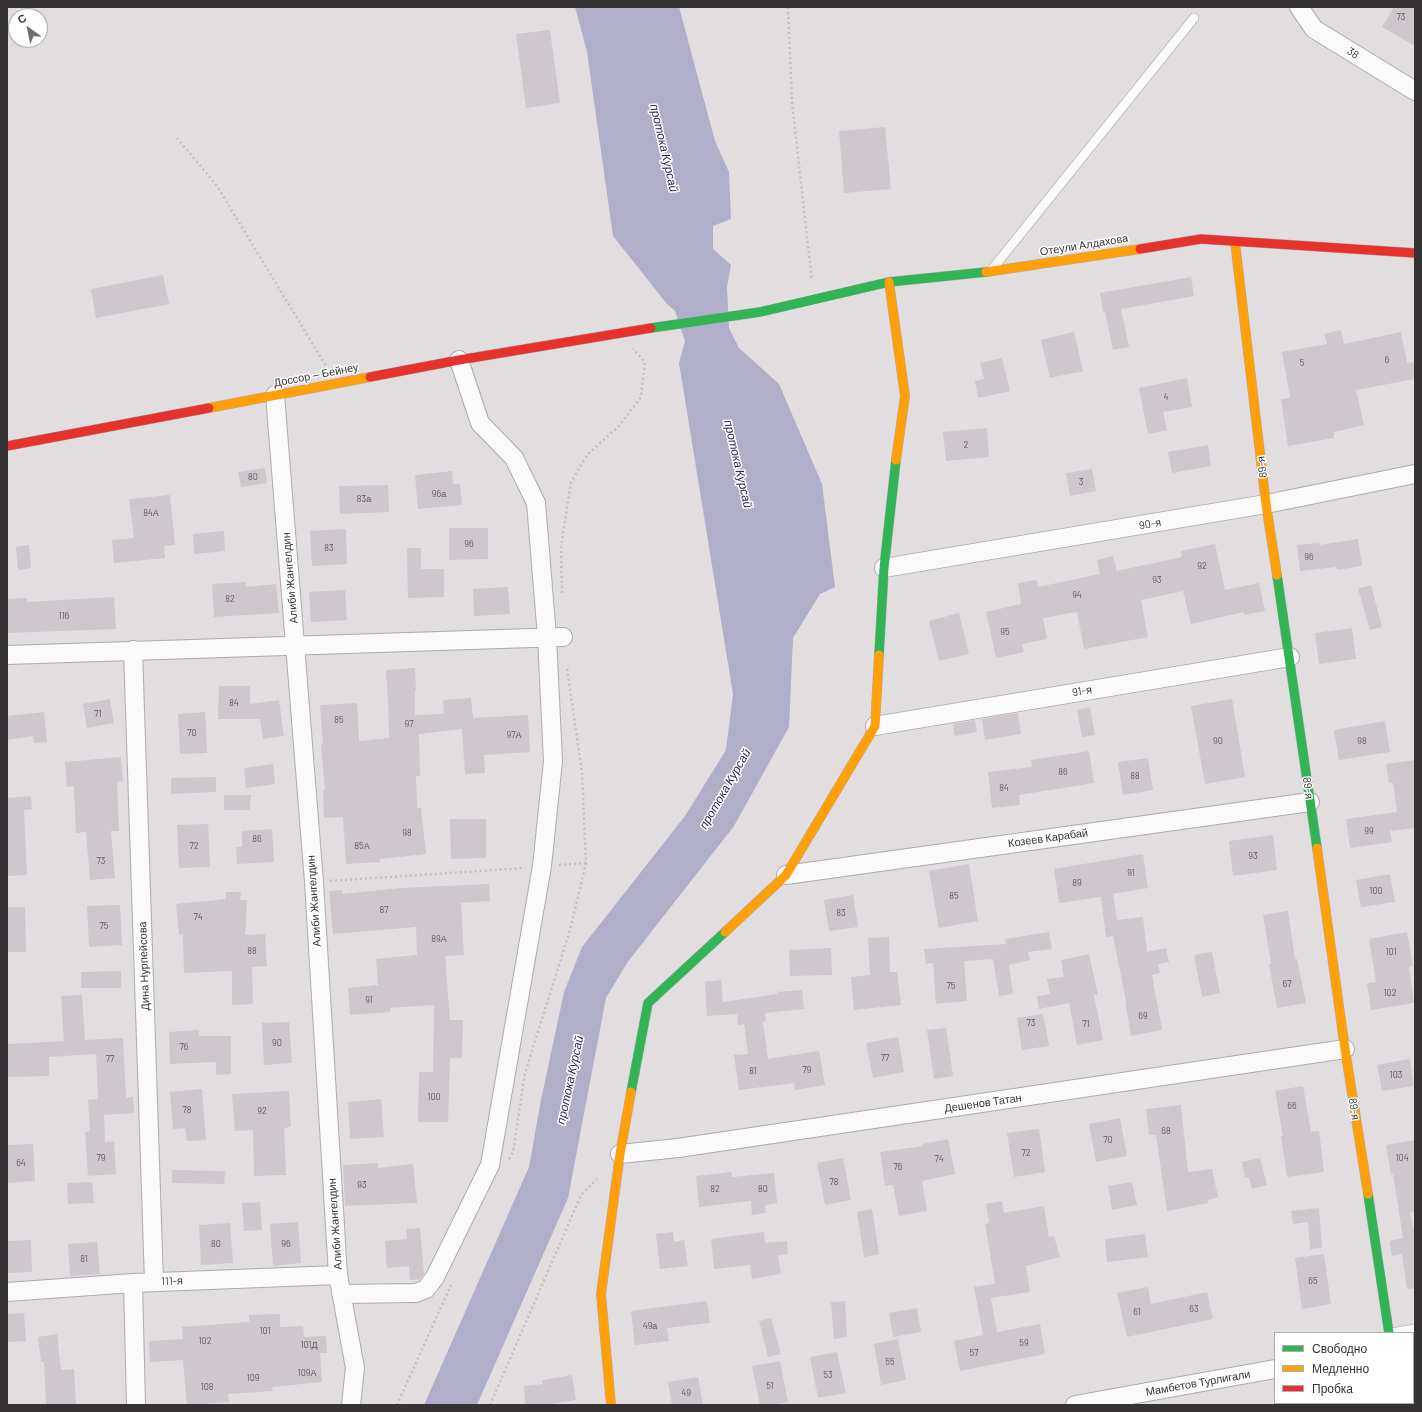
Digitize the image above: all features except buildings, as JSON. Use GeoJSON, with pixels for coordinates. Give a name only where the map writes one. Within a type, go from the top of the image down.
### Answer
{"type":"FeatureCollection","features":[{"type":"Feature","properties":{"kind":"main road","name":"Отеули Алдахова"},"geometry":{"type":"LineString","coordinates":[[629,332],[760,312],[889,282],[990,272],[1201,239],[1415,253]]}},
{"type":"Feature","properties":{"kind":"main road","name":"89-я"},"geometry":{"type":"LineString","coordinates":[[1235,242],[1266,504],[1290,657],[1345,1049],[1390,1332]]}},
{"type":"Feature","properties":{"kind":"main road"},"geometry":{"type":"LineString","coordinates":[[611,1405],[601,1294],[620,1154],[648,1003],[786,875],[875,726],[884,568],[894,476],[905,396],[889,282]]}},
{"type":"Feature","properties":{"kind":"main road","name":"Доссор — Бейнеу"},"geometry":{"type":"LineString","coordinates":[[7,446],[459,360],[629,332]]}},
{"type":"Feature","properties":{"kind":"street","name":"38"},"geometry":{"type":"LineString","coordinates":[[1300,7],[1314,29],[1415,91]]}},
{"type":"Feature","properties":{"kind":"street"},"geometry":{"type":"LineString","coordinates":[[341,1294],[416,1293],[426,1289],[435,1277],[490,1165],[542,866],[553,761],[555,637],[536,503],[514,458],[480,423],[459,360]]}},
{"type":"Feature","properties":{"kind":"street","name":"Алиби Жангелдин"},"geometry":{"type":"LineString","coordinates":[[275,395],[314,882],[338,1275],[355,1368],[351,1405]]}},
{"type":"Feature","properties":{"kind":"street","name":"90-я"},"geometry":{"type":"LineString","coordinates":[[884,568],[1266,504],[1415,474]]}},
{"type":"Feature","properties":{"kind":"street"},"geometry":{"type":"LineString","coordinates":[[7,655],[555,637]]}},
{"type":"Feature","properties":{"kind":"street","name":"Дина Нурпейсова"},"geometry":{"type":"LineString","coordinates":[[133,650],[154,1282]]}},
{"type":"Feature","properties":{"kind":"street","name":"91-я"},"geometry":{"type":"LineString","coordinates":[[875,726],[1290,657]]}},
{"type":"Feature","properties":{"kind":"street","name":"Козеев Карабай"},"geometry":{"type":"LineString","coordinates":[[786,875],[1310,802]]}},
{"type":"Feature","properties":{"kind":"street","name":"Дешенов Татан"},"geometry":{"type":"LineString","coordinates":[[620,1154],[678,1148],[1345,1049]]}},
{"type":"Feature","properties":{"kind":"street","name":"111-я"},"geometry":{"type":"LineString","coordinates":[[7,1292],[133,1283],[338,1275]]}},
{"type":"Feature","properties":{"kind":"street"},"geometry":{"type":"LineString","coordinates":[[133,1283],[136,1405]]}},
{"type":"Feature","properties":{"kind":"street","name":"Мамбетов Турлигали"},"geometry":{"type":"LineString","coordinates":[[1075,1405],[1274,1370]]}},
{"type":"Feature","properties":{"kind":"lane"},"geometry":{"type":"LineString","coordinates":[[990,272],[1194,18]]}},
{"type":"Feature","properties":{"kind":"lane"},"geometry":{"type":"LineString","coordinates":[[1396,1332],[1415,1329]]}},
{"type":"Feature","properties":{"kind":"path"},"geometry":{"type":"LineString","coordinates":[[788,7],[792,102],[814,299]]}},
{"type":"Feature","properties":{"kind":"path"},"geometry":{"type":"LineString","coordinates":[[177,138],[217,186],[337,384]]}},
{"type":"Feature","properties":{"kind":"path"},"geometry":{"type":"LineString","coordinates":[[314,882],[586,863]]}},
{"type":"Feature","properties":{"kind":"path"},"geometry":{"type":"LineString","coordinates":[[490,1405],[581,1195],[601,1175]]}},
{"type":"Feature","properties":{"kind":"water","name":"протока Курсай"},"geometry":{"type":"Polygon","coordinates":[[[575,7],[679,7],[715,141],[729,172],[731,219],[713,226],[713,249],[731,265],[727,287],[729,328],[739,348],[779,384],[822,484],[835,587],[820,594],[793,638],[789,727],[734,826],[627,963],[606,998],[568,1198],[477,1405],[424,1405],[529,1167],[541,1100],[564,992],[582,947],[685,816],[726,750],[733,694],[679,363],[685,341],[675,311],[667,304],[613,236],[587,52],[575,7]]]}},
{"type":"Feature","properties":{"kind":"traffic: fast"},"geometry":{"type":"LineString","coordinates":[[651,328],[760,312],[889,282],[986,272]]}},
{"type":"Feature","properties":{"kind":"traffic: fast"},"geometry":{"type":"LineString","coordinates":[[879,655],[884,568],[896,460]]}},
{"type":"Feature","properties":{"kind":"traffic: fast"},"geometry":{"type":"LineString","coordinates":[[1277,575],[1317,848]]}},
{"type":"Feature","properties":{"kind":"traffic: fast"},"geometry":{"type":"LineString","coordinates":[[631,1092],[648,1003],[725,932]]}},
{"type":"Feature","properties":{"kind":"traffic: fast"},"geometry":{"type":"LineString","coordinates":[[1368,1194],[1389,1332]]}},
{"type":"Feature","properties":{"kind":"traffic: slow"},"geometry":{"type":"LineString","coordinates":[[1235,242],[1266,504],[1277,575]]}},
{"type":"Feature","properties":{"kind":"traffic: slow"},"geometry":{"type":"LineString","coordinates":[[986,272],[1140,249]]}},
{"type":"Feature","properties":{"kind":"traffic: slow"},"geometry":{"type":"LineString","coordinates":[[889,282],[905,396],[896,460]]}},
{"type":"Feature","properties":{"kind":"traffic: slow"},"geometry":{"type":"LineString","coordinates":[[209,408],[370,377]]}},
{"type":"Feature","properties":{"kind":"traffic: slow"},"geometry":{"type":"LineString","coordinates":[[725,932],[786,875],[875,726],[879,655]]}},
{"type":"Feature","properties":{"kind":"traffic: slow"},"geometry":{"type":"LineString","coordinates":[[1317,848],[1345,1049],[1368,1194]]}},
{"type":"Feature","properties":{"kind":"traffic: slow"},"geometry":{"type":"LineString","coordinates":[[611,1405],[601,1294],[620,1154],[631,1092]]}},
{"type":"Feature","properties":{"kind":"traffic: jam"},"geometry":{"type":"LineString","coordinates":[[1140,249],[1201,239],[1415,253]]}},
{"type":"Feature","properties":{"kind":"traffic: jam"},"geometry":{"type":"LineString","coordinates":[[370,377],[459,360],[651,328]]}},
{"type":"Feature","properties":{"kind":"traffic: jam"},"geometry":{"type":"LineString","coordinates":[[7,446],[209,408]]}}]}
